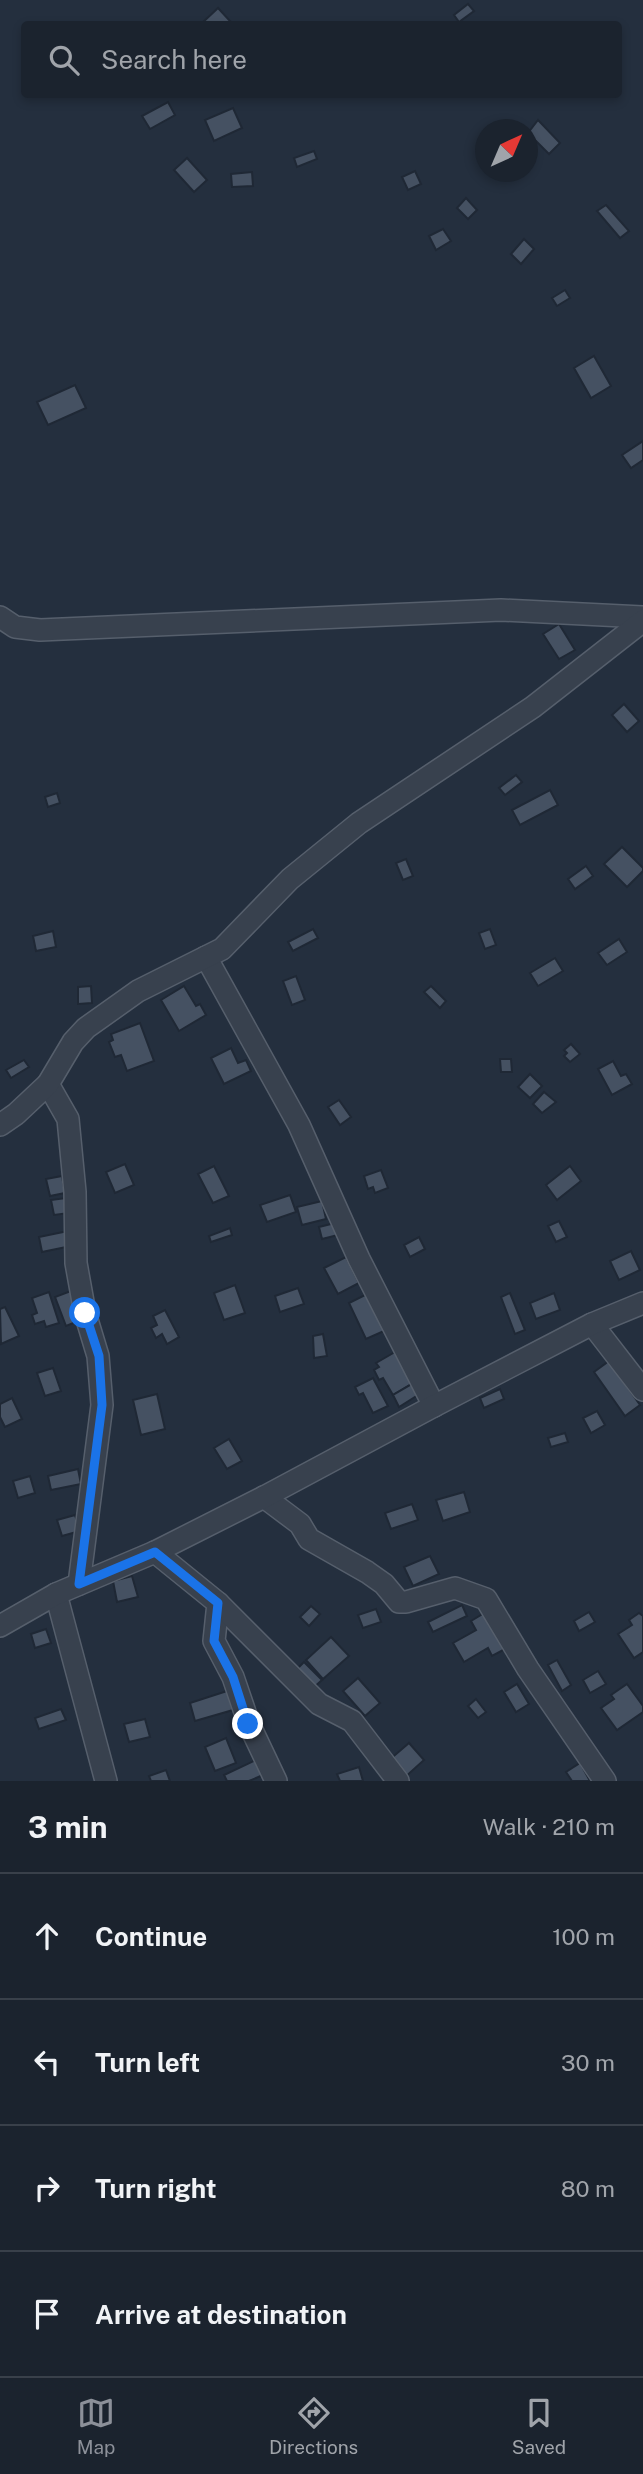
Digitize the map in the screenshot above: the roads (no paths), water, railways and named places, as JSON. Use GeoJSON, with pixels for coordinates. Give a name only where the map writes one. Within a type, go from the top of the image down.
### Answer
{"type":"FeatureCollection","features":[{"type":"Feature","properties":{"kind":"street"},"geometry":{"type":"LineString","coordinates":[[0,617],[15,627],[40,630],[502,610],[643,619]]}},
{"type":"Feature","properties":{"kind":"street"},"geometry":{"type":"LineString","coordinates":[[0,1125],[48,1084],[73,1042],[86,1028],[138,991],[222,949],[290,879],[359,823],[533,707],[643,619]]}},
{"type":"Feature","properties":{"kind":"street"},"geometry":{"type":"LineString","coordinates":[[206,957],[299,1125],[359,1259],[434,1405]]}},
{"type":"Feature","properties":{"kind":"street"},"geometry":{"type":"LineString","coordinates":[[48,1084],[68,1119],[75,1192],[76,1263],[85,1313],[99,1356],[102,1405],[79,1584]]}},
{"type":"Feature","properties":{"kind":"street"},"geometry":{"type":"LineString","coordinates":[[0,1626],[56,1594],[155,1552],[264,1497],[592,1324],[643,1303]]}},
{"type":"Feature","properties":{"kind":"street"},"geometry":{"type":"LineString","coordinates":[[592,1324],[643,1390]]}},
{"type":"Feature","properties":{"kind":"street"},"geometry":{"type":"LineString","coordinates":[[264,1497],[300,1524],[309,1539],[384,1584],[398,1602],[407,1602],[455,1588],[485,1599],[528,1669],[605,1781]]}},
{"type":"Feature","properties":{"kind":"street"},"geometry":{"type":"LineString","coordinates":[[155,1552],[218,1603],[319,1704],[352,1721],[398,1781]]}},
{"type":"Feature","properties":{"kind":"street"},"geometry":{"type":"LineString","coordinates":[[56,1594],[106,1781]]}},
{"type":"Feature","properties":{"kind":"street"},"geometry":{"type":"LineString","coordinates":[[218,1603],[214,1641],[233,1677],[248,1724],[276,1781]]}}]}
